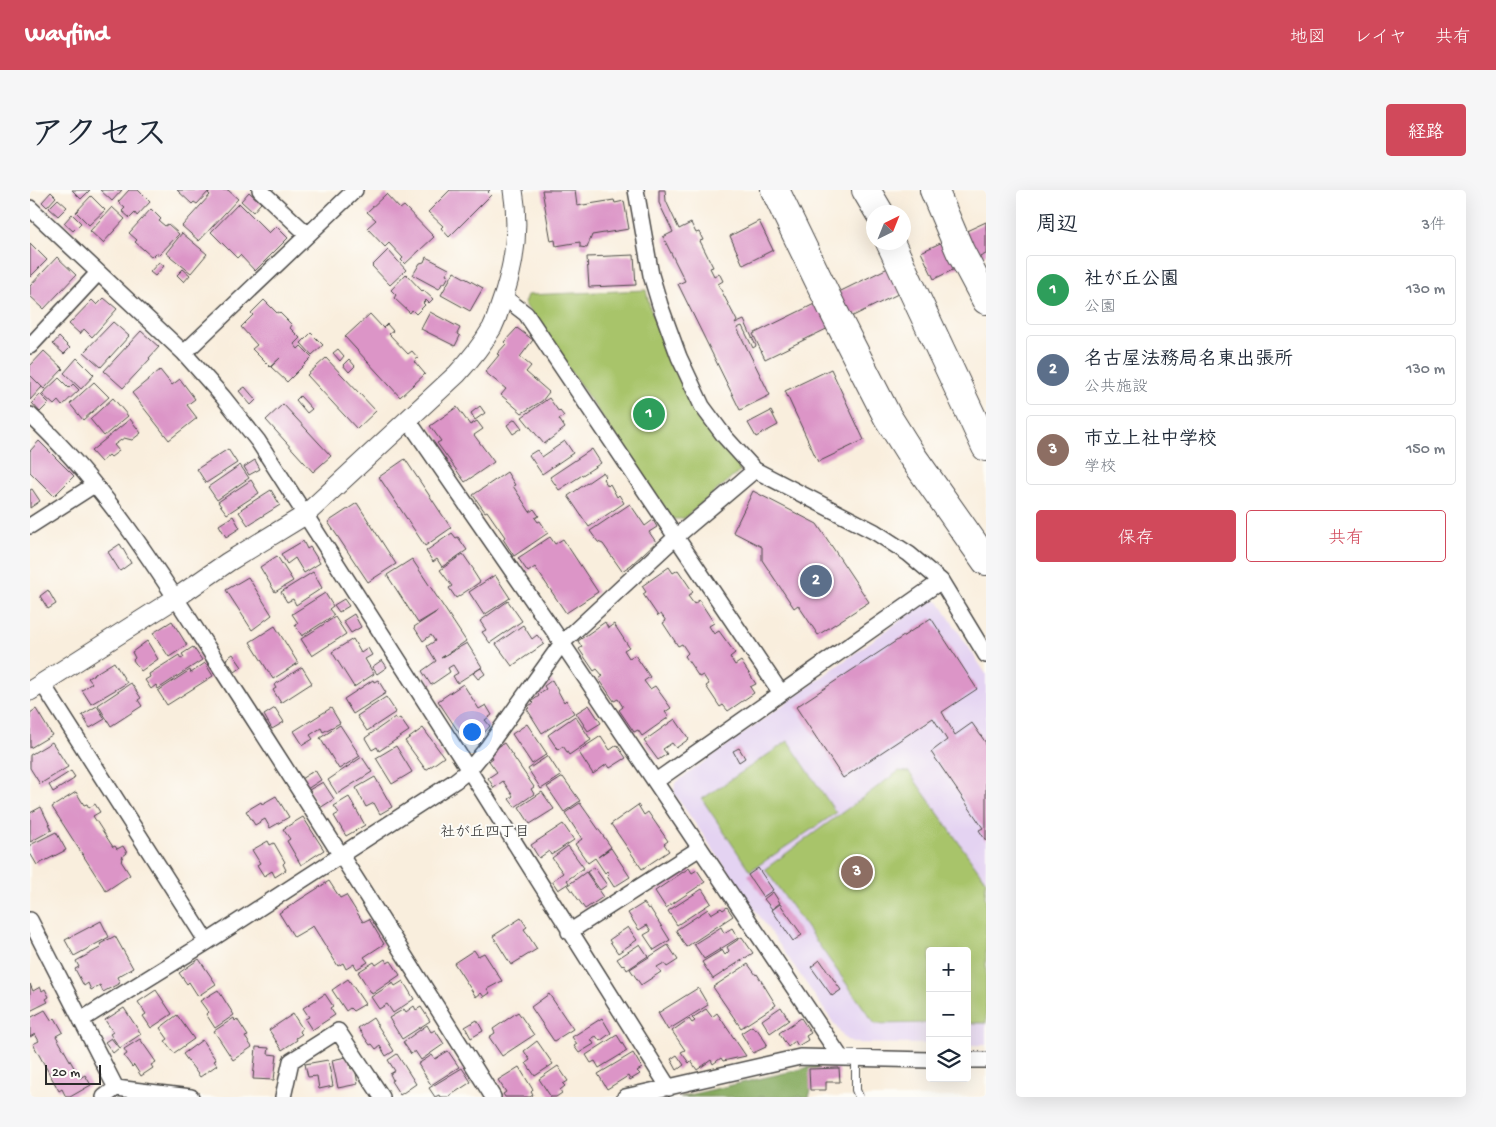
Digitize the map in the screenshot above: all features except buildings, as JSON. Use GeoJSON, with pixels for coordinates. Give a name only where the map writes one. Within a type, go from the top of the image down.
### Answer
{"type":"FeatureCollection","features":[{"type":"Feature","properties":{"kind":"highway"},"geometry":{"type":"LineString","coordinates":[[775,190],[887,416],[912,456],[986,562]]}},
{"type":"Feature","properties":{"kind":"highway"},"geometry":{"type":"LineString","coordinates":[[866,190],[874,205]]}},
{"type":"Feature","properties":{"kind":"highway"},"geometry":{"type":"LineString","coordinates":[[934,190],[960,251],[986,300]]}},
{"type":"Feature","properties":{"kind":"highway"},"geometry":{"type":"LineString","coordinates":[[894,250],[986,447]]}},
{"type":"Feature","properties":{"kind":"highway"},"geometry":{"type":"LineString","coordinates":[[900,250],[986,403]]}},
{"type":"Feature","properties":{"kind":"street"},"geometry":{"type":"LineString","coordinates":[[260,190],[307,234]]}},
{"type":"Feature","properties":{"kind":"street"},"geometry":{"type":"LineString","coordinates":[[184,352],[355,190]]}},
{"type":"Feature","properties":{"kind":"street"},"geometry":{"type":"LineString","coordinates":[[207,942],[36,687],[176,598],[228,562],[305,515],[457,374],[474,355],[493,327],[509,283],[517,212],[513,190]]}},
{"type":"Feature","properties":{"kind":"street"},"geometry":{"type":"LineString","coordinates":[[636,190],[651,275],[660,305],[679,357],[702,406],[725,437],[754,470],[874,532],[909,554],[941,581],[986,655]]}},
{"type":"Feature","properties":{"kind":"street"},"geometry":{"type":"LineString","coordinates":[[30,208],[184,352],[258,441],[469,770],[569,932],[669,1088]]}},
{"type":"Feature","properties":{"kind":"street"},"geometry":{"type":"LineString","coordinates":[[30,346],[98,273]]}},
{"type":"Feature","properties":{"kind":"street"},"geometry":{"type":"LineString","coordinates":[[504,297],[526,314],[782,693]]}},
{"type":"Feature","properties":{"kind":"street"},"geometry":{"type":"LineString","coordinates":[[30,415],[52,436],[94,485],[123,522],[176,598],[342,855],[493,1097]]}},
{"type":"Feature","properties":{"kind":"street"},"geometry":{"type":"LineString","coordinates":[[408,420],[562,643],[700,848],[849,1059]]}},
{"type":"Feature","properties":{"kind":"street"},"geometry":{"type":"LineString","coordinates":[[82,1020],[342,855],[469,770],[487,748],[562,643],[677,536],[754,470]]}},
{"type":"Feature","properties":{"kind":"street"},"geometry":{"type":"LineString","coordinates":[[30,526],[94,485]]}},
{"type":"Feature","properties":{"kind":"street"},"geometry":{"type":"LineString","coordinates":[[656,781],[941,581]]}},
{"type":"Feature","properties":{"kind":"street"},"geometry":{"type":"LineString","coordinates":[[569,932],[700,848]]}},
{"type":"Feature","properties":{"kind":"street"},"geometry":{"type":"LineString","coordinates":[[30,920],[82,1020],[110,1092],[190,1097]]}},
{"type":"Feature","properties":{"kind":"street"},"geometry":{"type":"LineString","coordinates":[[283,1097],[291,1061],[338,1031],[382,1097]]}},
{"type":"Feature","properties":{"kind":"street"},"geometry":{"type":"LineString","coordinates":[[625,1097],[800,1057],[926,1060]]}},
{"type":"Feature","properties":{"kind":"street"},"geometry":{"type":"LineString","coordinates":[[971,1060],[986,1060]]}},
{"type":"Feature","properties":{"kind":"lane"},"geometry":{"type":"LineString","coordinates":[[849,1059],[859,1097]]}},
{"type":"Feature","properties":{"kind":"shaded area"},"geometry":{"type":"Polygon","coordinates":[[[930,599],[939,602],[986,674],[986,1045],[971,1045],[971,947],[926,947],[926,1044],[852,1043],[844,1038],[674,793],[675,783],[930,599]]]}},
{"type":"Feature","properties":{"kind":"green space"},"geometry":{"type":"Polygon","coordinates":[[[646,290],[650,308],[690,401],[707,428],[738,461],[740,471],[683,519],[672,519],[524,303],[527,295],[646,290]]]}},
{"type":"Feature","properties":{"kind":"green space"},"geometry":{"type":"Polygon","coordinates":[[[788,741],[836,813],[750,871],[702,799],[788,741]]]}},
{"type":"Feature","properties":{"kind":"green space"},"geometry":{"type":"Polygon","coordinates":[[[899,771],[909,772],[986,881],[986,1023],[971,1023],[971,947],[926,947],[926,1023],[875,1024],[765,869],[899,771]]]}},
{"type":"Feature","properties":{"kind":"green space"},"geometry":{"type":"Polygon","coordinates":[[[819,1065],[809,1097],[680,1097],[819,1065]]]}},
{"type":"Feature","properties":{"kind":"place","name":"社が丘公園"},"geometry":{"type":"Point","coordinates":[649,414]}},
{"type":"Feature","properties":{"kind":"place","name":"名古屋法務局名東出張所"},"geometry":{"type":"Point","coordinates":[816,581]}},
{"type":"Feature","properties":{"kind":"place","name":"市立上社中学校"},"geometry":{"type":"Point","coordinates":[857,872]}},
{"type":"Feature","properties":{"kind":"district","name":"社が丘四丁目"},"geometry":{"type":"Point","coordinates":[485,831]}}]}
